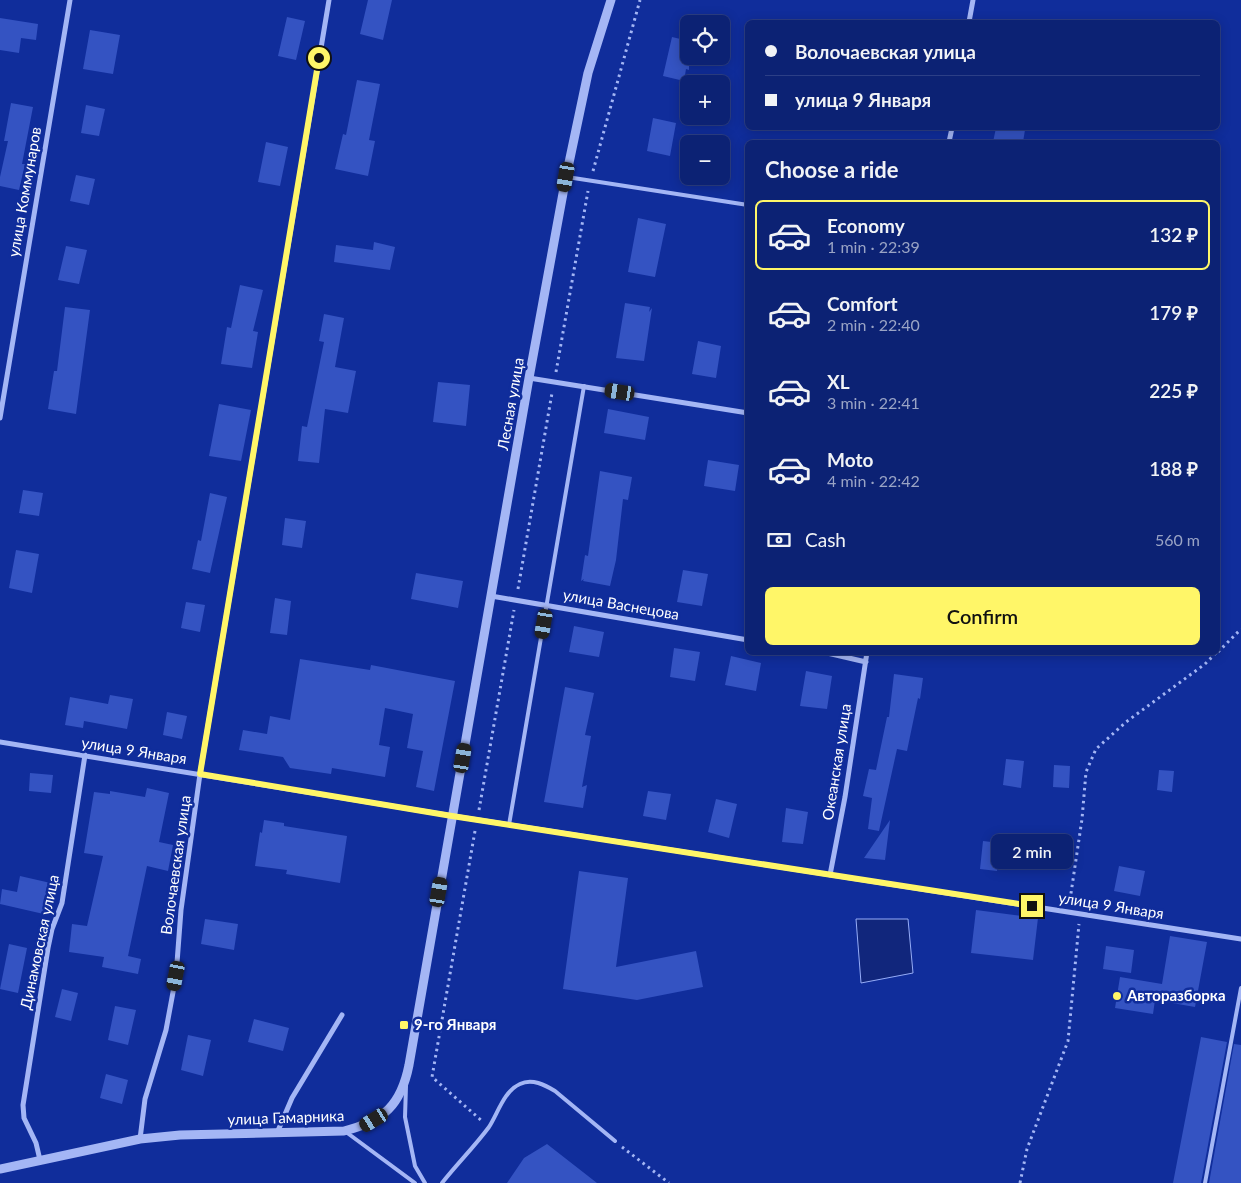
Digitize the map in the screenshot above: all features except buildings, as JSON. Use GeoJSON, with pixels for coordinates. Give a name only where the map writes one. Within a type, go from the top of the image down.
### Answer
{"type":"FeatureCollection","features":[{"type":"Feature","properties":{"kind":"street","name":"улица Коммунаров"},"geometry":{"type":"LineString","coordinates":[[0,418],[70,0]]}},
{"type":"Feature","properties":{"kind":"street","name":"Волочаевская улица"},"geometry":{"type":"LineString","coordinates":[[140,1139],[145,1098],[166,1030],[176,976],[180,910],[200,774],[329,0]]}},
{"type":"Feature","properties":{"kind":"street","name":"Лесная улица"},"geometry":{"type":"LineString","coordinates":[[452,816],[566,177],[588,73],[611,0]]}},
{"type":"Feature","properties":{"kind":"street"},"geometry":{"type":"LineString","coordinates":[[969,20],[973,0]]}},
{"type":"Feature","properties":{"kind":"street"},"geometry":{"type":"LineString","coordinates":[[529,378],[745,413]]}},
{"type":"Feature","properties":{"kind":"street","name":"улица Васнецова"},"geometry":{"type":"LineString","coordinates":[[491,596],[745,639]]}},
{"type":"Feature","properties":{"kind":"street"},"geometry":{"type":"LineString","coordinates":[[836,655],[866,662]]}},
{"type":"Feature","properties":{"kind":"street","name":"Океанская улица"},"geometry":{"type":"LineString","coordinates":[[830,875],[845,797],[867,655]]}},
{"type":"Feature","properties":{"kind":"street","name":"улица 9 Января"},"geometry":{"type":"LineString","coordinates":[[0,742],[477,820],[1241,939]]}},
{"type":"Feature","properties":{"kind":"street","name":"Динамовская улица"},"geometry":{"type":"LineString","coordinates":[[40,1160],[36,1143],[24,1118],[23,1105],[48,948],[52,929],[62,903],[85,756]]}},
{"type":"Feature","properties":{"kind":"street","name":"улица Гамарника"},"geometry":{"type":"LineString","coordinates":[[0,1169],[140,1139],[180,1135],[344,1131],[365,1126],[383,1115],[398,1099],[406,1079],[452,816]]}},
{"type":"Feature","properties":{"kind":"street"},"geometry":{"type":"LineString","coordinates":[[277,1133],[292,1098],[342,1015]]}},
{"type":"Feature","properties":{"kind":"lane"},"geometry":{"type":"LineString","coordinates":[[566,177],[745,205]]}},
{"type":"Feature","properties":{"kind":"lane"},"geometry":{"type":"LineString","coordinates":[[509,825],[584,386]]}},
{"type":"Feature","properties":{"kind":"lane"},"geometry":{"type":"LineString","coordinates":[[1205,1183],[1241,988]]}},
{"type":"Feature","properties":{"kind":"lane"},"geometry":{"type":"LineString","coordinates":[[406,1079],[405,1117],[415,1166],[425,1183]]}},
{"type":"Feature","properties":{"kind":"lane"},"geometry":{"type":"LineString","coordinates":[[442,1183],[488,1127],[509,1092],[522,1082],[536,1082],[546,1085],[615,1141]]}},
{"type":"Feature","properties":{"kind":"lane"},"geometry":{"type":"LineString","coordinates":[[344,1131],[415,1183]]}},
{"type":"Feature","properties":{"kind":"path"},"geometry":{"type":"LineString","coordinates":[[488,1127],[432,1077],[590,180],[640,0]]}},
{"type":"Feature","properties":{"kind":"path"},"geometry":{"type":"LineString","coordinates":[[1220,649],[1241,629]]}},
{"type":"Feature","properties":{"kind":"path"},"geometry":{"type":"LineString","coordinates":[[1068,912],[1082,819],[1086,772],[1096,749],[1126,722],[1205,664],[1214,655]]}},
{"type":"Feature","properties":{"kind":"path"},"geometry":{"type":"LineString","coordinates":[[1020,1183],[1027,1150],[1068,1040],[1080,914]]}},
{"type":"Feature","properties":{"kind":"path"},"geometry":{"type":"LineString","coordinates":[[615,1141],[670,1183]]}},
{"type":"Feature","properties":{"kind":"shaded area"},"geometry":{"type":"Polygon","coordinates":[[[856,919],[908,919],[913,973],[861,983],[856,919]]]}},
{"type":"Feature","properties":{"kind":"place","name":"Авторазборка"},"geometry":{"type":"Point","coordinates":[1117,996]}},
{"type":"Feature","properties":{"kind":"place","name":"9-го Января"},"geometry":{"type":"Point","coordinates":[404,1025]}},
{"type":"Feature","properties":{"kind":"route"},"geometry":{"type":"LineString","coordinates":[[319,58],[200,774],[452,816],[1032,906]]}}]}
